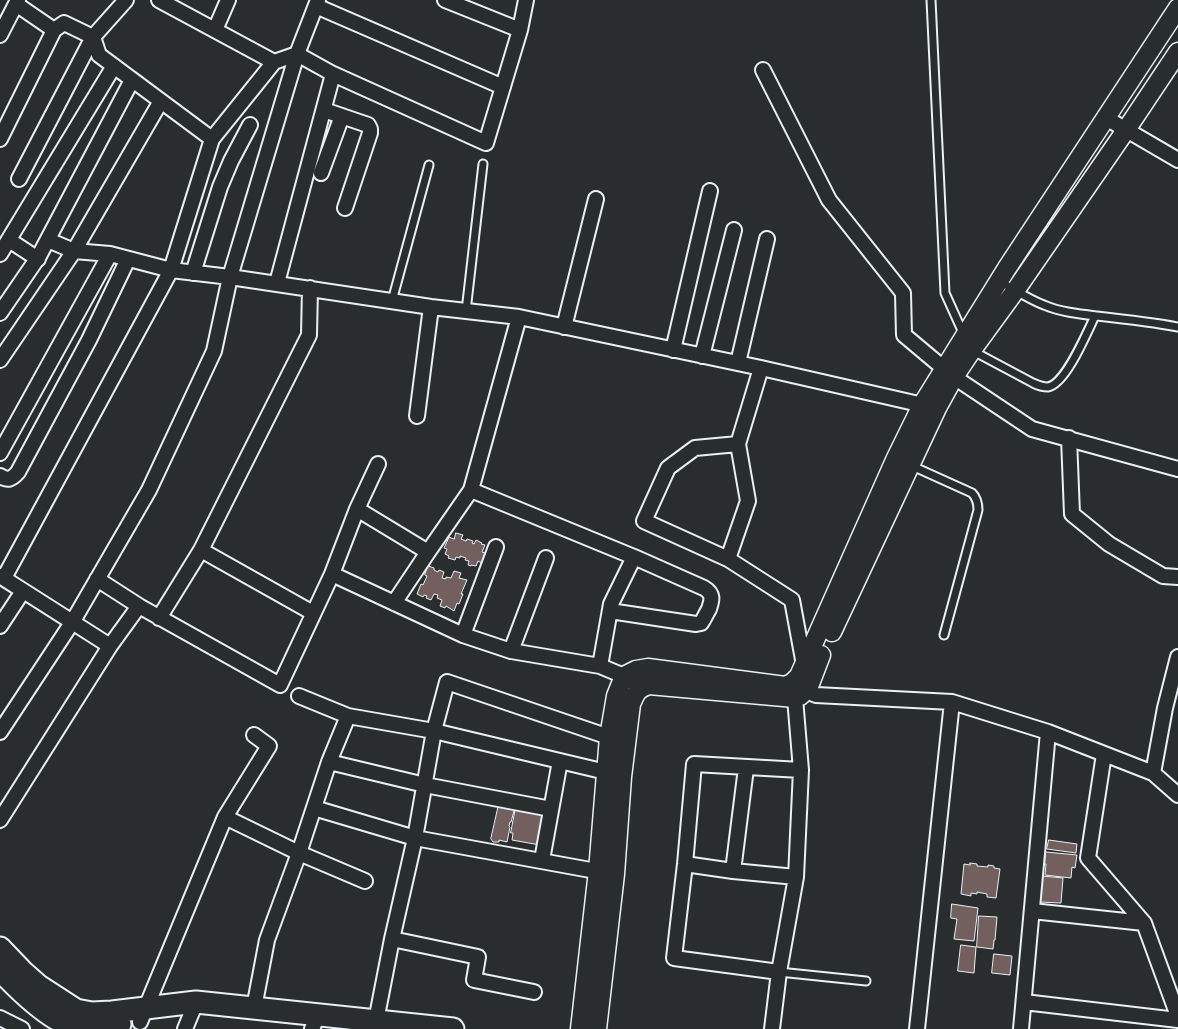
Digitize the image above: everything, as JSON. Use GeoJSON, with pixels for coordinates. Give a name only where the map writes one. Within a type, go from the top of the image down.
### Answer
{"type":"FeatureCollection","features":[{"type":"Feature","properties":{"kind":"main road"},"geometry":{"type":"LineString","coordinates":[[0,948],[22,971],[55,997],[70,1021]]}},
{"type":"Feature","properties":{"kind":"main road"},"geometry":{"type":"LineString","coordinates":[[0,970],[19,989],[52,1015],[70,1021],[92,1013],[112,1012],[317,1025],[376,1021],[454,1029]]}},
{"type":"Feature","properties":{"kind":"main road"},"geometry":{"type":"LineString","coordinates":[[191,1016],[254,1008],[317,1025]]}},
{"type":"Feature","properties":{"kind":"street"},"geometry":{"type":"LineString","coordinates":[[20,179],[93,37],[126,0]]}},
{"type":"Feature","properties":{"kind":"street"},"geometry":{"type":"LineString","coordinates":[[159,0],[274,62]]}},
{"type":"Feature","properties":{"kind":"street"},"geometry":{"type":"LineString","coordinates":[[215,30],[228,0]]}},
{"type":"Feature","properties":{"kind":"street"},"geometry":{"type":"LineString","coordinates":[[445,0],[520,30]]}},
{"type":"Feature","properties":{"kind":"street"},"geometry":{"type":"LineString","coordinates":[[110,646],[2,577],[171,270],[212,139],[274,62],[297,54],[334,74],[486,144],[520,30],[526,0]]}},
{"type":"Feature","properties":{"kind":"street"},"geometry":{"type":"LineString","coordinates":[[0,35],[17,2],[54,30]]}},
{"type":"Feature","properties":{"kind":"street"},"geometry":{"type":"LineString","coordinates":[[0,732],[73,622],[149,490],[214,351],[230,277],[297,54],[317,3],[503,87]]}},
{"type":"Feature","properties":{"kind":"street"},"geometry":{"type":"LineString","coordinates":[[801,682],[929,406],[968,342],[999,281],[1178,8]]}},
{"type":"Feature","properties":{"kind":"street"},"geometry":{"type":"LineString","coordinates":[[0,139],[54,30],[64,23],[93,37],[99,55],[212,139]]}},
{"type":"Feature","properties":{"kind":"street"},"geometry":{"type":"LineString","coordinates":[[968,342],[1016,290],[1178,52]]}},
{"type":"Feature","properties":{"kind":"street"},"geometry":{"type":"LineString","coordinates":[[0,254],[114,66]]}},
{"type":"Feature","properties":{"kind":"street"},"geometry":{"type":"LineString","coordinates":[[764,70],[829,200],[903,293],[904,335],[949,373],[1032,428],[1178,469]]}},
{"type":"Feature","properties":{"kind":"street"},"geometry":{"type":"LineString","coordinates":[[277,283],[334,74]]}},
{"type":"Feature","properties":{"kind":"street"},"geometry":{"type":"LineString","coordinates":[[0,313],[38,259],[132,80]]}},
{"type":"Feature","properties":{"kind":"street"},"geometry":{"type":"LineString","coordinates":[[0,360],[74,251],[161,101]]}},
{"type":"Feature","properties":{"kind":"street"},"geometry":{"type":"LineString","coordinates":[[324,110],[368,125],[370,129],[345,208]]}},
{"type":"Feature","properties":{"kind":"street"},"geometry":{"type":"LineString","coordinates":[[321,173],[342,116]]}},
{"type":"Feature","properties":{"kind":"street"},"geometry":{"type":"LineString","coordinates":[[1106,118],[1178,160]]}},
{"type":"Feature","properties":{"kind":"street"},"geometry":{"type":"LineString","coordinates":[[193,273],[220,187],[250,125]]}},
{"type":"Feature","properties":{"kind":"street"},"geometry":{"type":"LineString","coordinates":[[673,350],[710,191]]}},
{"type":"Feature","properties":{"kind":"street"},"geometry":{"type":"LineString","coordinates":[[564,327],[596,199]]}},
{"type":"Feature","properties":{"kind":"street"},"geometry":{"type":"LineString","coordinates":[[702,356],[734,230]]}},
{"type":"Feature","properties":{"kind":"street"},"geometry":{"type":"LineString","coordinates":[[738,363],[767,239]]}},
{"type":"Feature","properties":{"kind":"street"},"geometry":{"type":"LineString","coordinates":[[9,240],[38,259]]}},
{"type":"Feature","properties":{"kind":"street"},"geometry":{"type":"LineString","coordinates":[[48,240],[74,251],[110,254],[171,270],[277,283],[431,307],[519,317],[738,363],[929,406]]}},
{"type":"Feature","properties":{"kind":"street"},"geometry":{"type":"LineString","coordinates":[[0,453],[110,254]]}},
{"type":"Feature","properties":{"kind":"street"},"geometry":{"type":"LineString","coordinates":[[0,476],[4,479],[9,479],[18,472],[89,340],[128,259]]}},
{"type":"Feature","properties":{"kind":"street"},"geometry":{"type":"LineString","coordinates":[[159,618],[201,550],[308,335],[310,288]]}},
{"type":"Feature","properties":{"kind":"street"},"geometry":{"type":"LineString","coordinates":[[417,416],[431,307]]}},
{"type":"Feature","properties":{"kind":"street"},"geometry":{"type":"LineString","coordinates":[[394,604],[472,490],[519,317]]}},
{"type":"Feature","properties":{"kind":"street"},"geometry":{"type":"LineString","coordinates":[[728,559],[748,501],[738,444],[761,368]]}},
{"type":"Feature","properties":{"kind":"street"},"geometry":{"type":"LineString","coordinates":[[1069,438],[1072,514],[1109,544],[1163,576],[1178,577]]}},
{"type":"Feature","properties":{"kind":"street"},"geometry":{"type":"LineString","coordinates":[[738,444],[695,448],[668,468],[644,521],[728,559],[792,600],[801,682],[801,770],[796,877],[779,972],[772,1029]]}},
{"type":"Feature","properties":{"kind":"street"},"geometry":{"type":"LineString","coordinates":[[97,580],[159,618],[280,684],[332,574],[357,509],[378,464]]}},
{"type":"Feature","properties":{"kind":"street"},"geometry":{"type":"LineString","coordinates":[[472,490],[634,557],[709,591],[712,595],[712,600],[704,620],[696,624],[610,611]]}},
{"type":"Feature","properties":{"kind":"street"},"geometry":{"type":"LineString","coordinates":[[357,509],[428,552]]}},
{"type":"Feature","properties":{"kind":"street"},"geometry":{"type":"LineString","coordinates":[[463,635],[496,547]]}},
{"type":"Feature","properties":{"kind":"street"},"geometry":{"type":"LineString","coordinates":[[201,550],[313,613]]}},
{"type":"Feature","properties":{"kind":"street"},"geometry":{"type":"LineString","coordinates":[[600,666],[611,604],[634,557]]}},
{"type":"Feature","properties":{"kind":"street"},"geometry":{"type":"LineString","coordinates":[[511,650],[546,558]]}},
{"type":"Feature","properties":{"kind":"street"},"geometry":{"type":"LineString","coordinates":[[332,574],[463,635],[511,650],[600,666],[624,676],[641,687]]}},
{"type":"Feature","properties":{"kind":"street"},"geometry":{"type":"LineString","coordinates":[[0,626],[24,591]]}},
{"type":"Feature","properties":{"kind":"street"},"geometry":{"type":"LineString","coordinates":[[0,820],[110,646],[138,606]]}},
{"type":"Feature","properties":{"kind":"street"},"geometry":{"type":"LineString","coordinates":[[1153,773],[1165,708],[1178,657]]}},
{"type":"Feature","properties":{"kind":"street"},"geometry":{"type":"LineString","coordinates":[[597,1029],[606,873],[606,772],[609,737],[616,696],[624,676],[636,670],[648,668],[785,686],[801,682]]}},
{"type":"Feature","properties":{"kind":"street"},"geometry":{"type":"LineString","coordinates":[[376,1021],[392,940],[416,838],[434,731],[447,682],[609,737]]}},
{"type":"Feature","properties":{"kind":"street"},"geometry":{"type":"LineString","coordinates":[[580,1029],[622,777],[631,704],[641,687],[649,685],[801,682],[816,695],[952,702],[1048,732],[1153,773],[1178,795]]}},
{"type":"Feature","properties":{"kind":"street"},"geometry":{"type":"LineString","coordinates":[[298,696],[348,716],[434,731],[606,772]]}},
{"type":"Feature","properties":{"kind":"street"},"geometry":{"type":"LineString","coordinates":[[917,1029],[952,702]]}},
{"type":"Feature","properties":{"kind":"street"},"geometry":{"type":"LineString","coordinates":[[254,1008],[267,940],[329,762],[348,716]]}},
{"type":"Feature","properties":{"kind":"street"},"geometry":{"type":"LineString","coordinates":[[1022,1029],[1048,732]]}},
{"type":"Feature","properties":{"kind":"street"},"geometry":{"type":"LineString","coordinates":[[143,1015],[224,817],[269,746],[254,735]]}},
{"type":"Feature","properties":{"kind":"street"},"geometry":{"type":"LineString","coordinates":[[1104,754],[1088,858],[1144,923],[1178,1016]]}},
{"type":"Feature","properties":{"kind":"street"},"geometry":{"type":"LineString","coordinates":[[542,860],[560,761]]}},
{"type":"Feature","properties":{"kind":"street"},"geometry":{"type":"LineString","coordinates":[[329,762],[425,785],[551,809]]}},
{"type":"Feature","properties":{"kind":"street"},"geometry":{"type":"LineString","coordinates":[[779,972],[674,958],[694,764],[801,770]]}},
{"type":"Feature","properties":{"kind":"street"},"geometry":{"type":"LineString","coordinates":[[733,871],[746,768]]}},
{"type":"Feature","properties":{"kind":"street"},"geometry":{"type":"LineString","coordinates":[[314,808],[416,838],[606,873]]}},
{"type":"Feature","properties":{"kind":"street"},"geometry":{"type":"LineString","coordinates":[[224,817],[298,853],[365,881]]}},
{"type":"Feature","properties":{"kind":"street"},"geometry":{"type":"LineString","coordinates":[[685,864],[796,877]]}},
{"type":"Feature","properties":{"kind":"street"},"geometry":{"type":"LineString","coordinates":[[1032,910],[1144,923]]}},
{"type":"Feature","properties":{"kind":"street"},"geometry":{"type":"LineString","coordinates":[[392,940],[478,957],[474,980],[534,992]]}},
{"type":"Feature","properties":{"kind":"street"},"geometry":{"type":"LineString","coordinates":[[1024,1002],[1178,1020]]}},
{"type":"Feature","properties":{"kind":"street"},"geometry":{"type":"LineString","coordinates":[[0,1018],[22,1029]]}},
{"type":"Feature","properties":{"kind":"lane"},"geometry":{"type":"LineString","coordinates":[[931,0],[945,293],[968,342],[1033,383],[1049,387],[1061,379],[1068,370],[1095,316]]}},
{"type":"Feature","properties":{"kind":"lane"},"geometry":{"type":"LineString","coordinates":[[466,311],[483,164]]}},
{"type":"Feature","properties":{"kind":"lane"},"geometry":{"type":"LineString","coordinates":[[392,301],[429,165]]}},
{"type":"Feature","properties":{"kind":"lane"},"geometry":{"type":"LineString","coordinates":[[999,281],[1044,306],[1057,310],[1178,327]]}},
{"type":"Feature","properties":{"kind":"lane"},"geometry":{"type":"LineString","coordinates":[[903,462],[972,492],[978,502],[978,510],[944,635]]}},
{"type":"Feature","properties":{"kind":"lane"},"geometry":{"type":"LineString","coordinates":[[779,972],[866,981]]}},
{"type":"Feature","properties":{"kind":"building"},"geometry":{"type":"Polygon","coordinates":[[[456,533],[463,535],[461,539],[473,541],[472,543],[474,544],[476,540],[485,545],[482,552],[485,553],[482,563],[478,561],[476,566],[471,566],[468,565],[469,561],[465,560],[466,558],[460,556],[460,558],[456,557],[455,560],[448,558],[449,556],[445,554],[447,549],[444,548],[449,537],[454,539],[456,533]]]}},
{"type":"Feature","properties":{"kind":"building"},"geometry":{"type":"Polygon","coordinates":[[[428,566],[438,572],[439,570],[444,572],[442,578],[451,578],[454,571],[461,573],[459,578],[467,580],[459,604],[457,603],[454,611],[446,606],[445,608],[440,606],[442,600],[437,598],[438,595],[434,594],[431,600],[426,598],[427,596],[424,595],[423,597],[417,594],[427,576],[425,575],[428,566]]]}},
{"type":"Feature","properties":{"kind":"building"},"geometry":{"type":"Polygon","coordinates":[[[499,804],[515,807],[509,826],[507,842],[499,840],[499,842],[493,842],[491,839],[499,804]]]}},
{"type":"Feature","properties":{"kind":"building"},"geometry":{"type":"Polygon","coordinates":[[[516,807],[546,812],[540,845],[512,840],[513,833],[511,833],[516,807]]]}},
{"type":"Feature","properties":{"kind":"building"},"geometry":{"type":"Polygon","coordinates":[[[1049,840],[1077,844],[1076,853],[1047,849],[1049,840]]]}},
{"type":"Feature","properties":{"kind":"building"},"geometry":{"type":"Polygon","coordinates":[[[1046,852],[1077,855],[1075,868],[1072,867],[1071,878],[1045,875],[1046,852]]]}},
{"type":"Feature","properties":{"kind":"building"},"geometry":{"type":"Polygon","coordinates":[[[970,863],[977,864],[977,866],[994,866],[994,868],[1000,869],[996,898],[987,897],[987,894],[977,892],[977,894],[971,893],[971,896],[961,894],[964,864],[970,865],[970,863]]]}},
{"type":"Feature","properties":{"kind":"building"},"geometry":{"type":"Polygon","coordinates":[[[1042,876],[1063,878],[1061,903],[1040,902],[1042,876]]]}},
{"type":"Feature","properties":{"kind":"building"},"geometry":{"type":"Polygon","coordinates":[[[952,904],[978,908],[974,941],[954,939],[957,919],[951,918],[952,904]]]}},
{"type":"Feature","properties":{"kind":"building"},"geometry":{"type":"Polygon","coordinates":[[[979,916],[997,917],[993,949],[977,947],[979,916]]]}},
{"type":"Feature","properties":{"kind":"building"},"geometry":{"type":"Polygon","coordinates":[[[961,945],[976,947],[974,973],[958,971],[961,945]]]}},
{"type":"Feature","properties":{"kind":"building"},"geometry":{"type":"Polygon","coordinates":[[[994,954],[1012,956],[1010,975],[992,973],[994,954]]]}}]}
